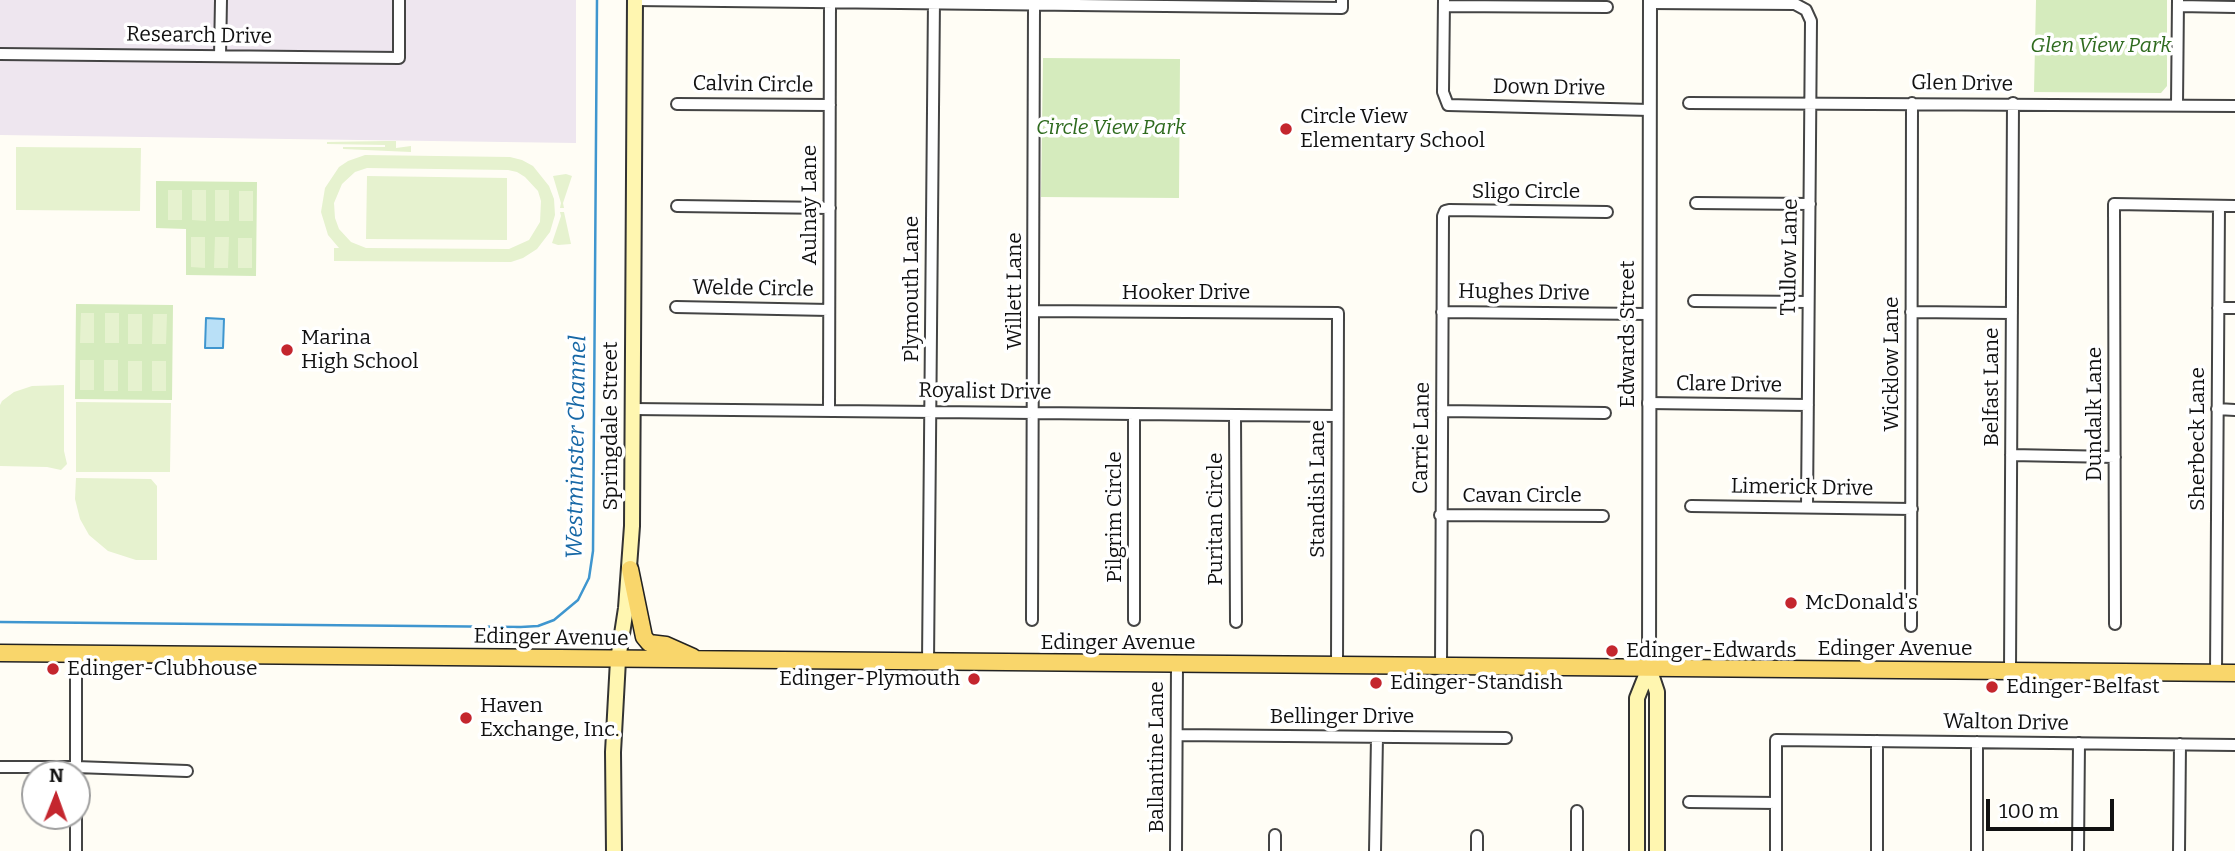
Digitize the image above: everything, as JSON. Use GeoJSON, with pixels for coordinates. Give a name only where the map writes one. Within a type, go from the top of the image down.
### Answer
{"type":"FeatureCollection","features":[{"type":"Feature","properties":{"kind":"main road","name":"Springdale Street"},"geometry":{"type":"LineString","coordinates":[[614,851],[613,752],[618,660],[629,569],[635,0]]}},
{"type":"Feature","properties":{"kind":"main road"},"geometry":{"type":"LineString","coordinates":[[629,569],[645,638],[649,643],[666,645],[702,660]]}},
{"type":"Feature","properties":{"kind":"main road","name":"Edinger Avenue"},"geometry":{"type":"LineString","coordinates":[[0,653],[2235,673]]}},
{"type":"Feature","properties":{"kind":"main road","name":"Edwards Street"},"geometry":{"type":"LineString","coordinates":[[1637,851],[1637,698],[1649,668]]}},
{"type":"Feature","properties":{"kind":"main road","name":"Edwards Street"},"geometry":{"type":"LineString","coordinates":[[1649,668],[1657,692],[1657,851]]}},
{"type":"Feature","properties":{"kind":"street"},"geometry":{"type":"LineString","coordinates":[[220,56],[221,0]]}},
{"type":"Feature","properties":{"kind":"street","name":"Research Drive"},"geometry":{"type":"LineString","coordinates":[[0,54],[399,58],[399,0]]}},
{"type":"Feature","properties":{"kind":"street"},"geometry":{"type":"LineString","coordinates":[[635,0],[1034,5],[1342,4]]}},
{"type":"Feature","properties":{"kind":"street","name":"Aulnay Lane"},"geometry":{"type":"LineString","coordinates":[[829,409],[830,1]]}},
{"type":"Feature","properties":{"kind":"street","name":"Plymouth Lane"},"geometry":{"type":"LineString","coordinates":[[928,662],[934,2]]}},
{"type":"Feature","properties":{"kind":"street"},"geometry":{"type":"LineString","coordinates":[[1650,2],[1716,2]]}},
{"type":"Feature","properties":{"kind":"street","name":"Edwards Street"},"geometry":{"type":"LineString","coordinates":[[1649,668],[1650,2]]}},
{"type":"Feature","properties":{"kind":"street","name":"Tullow Lane"},"geometry":{"type":"LineString","coordinates":[[1716,2],[1795,4],[1806,10],[1811,21],[1807,507]]}},
{"type":"Feature","properties":{"kind":"street"},"geometry":{"type":"LineString","coordinates":[[1444,3],[1607,7]]}},
{"type":"Feature","properties":{"kind":"street","name":"Down Drive"},"geometry":{"type":"LineString","coordinates":[[1444,3],[1443,92],[1448,105],[1650,110]]}},
{"type":"Feature","properties":{"kind":"street"},"geometry":{"type":"LineString","coordinates":[[2177,105],[2178,3],[2235,7]]}},
{"type":"Feature","properties":{"kind":"street","name":"Willett Lane"},"geometry":{"type":"LineString","coordinates":[[1032,620],[1034,5]]}},
{"type":"Feature","properties":{"kind":"street","name":"Glen Drive"},"geometry":{"type":"LineString","coordinates":[[1689,103],[2235,106]]}},
{"type":"Feature","properties":{"kind":"street","name":"Wicklow Lane"},"geometry":{"type":"LineString","coordinates":[[1911,626],[1912,103]]}},
{"type":"Feature","properties":{"kind":"street","name":"Belfast Lane"},"geometry":{"type":"LineString","coordinates":[[2010,671],[2013,103]]}},
{"type":"Feature","properties":{"kind":"street","name":"Calvin Circle"},"geometry":{"type":"LineString","coordinates":[[677,104],[830,105]]}},
{"type":"Feature","properties":{"kind":"street"},"geometry":{"type":"LineString","coordinates":[[1696,203],[1810,204]]}},
{"type":"Feature","properties":{"kind":"street","name":"Dundalk Lane"},"geometry":{"type":"LineString","coordinates":[[2115,624],[2114,204],[2219,206]]}},
{"type":"Feature","properties":{"kind":"street"},"geometry":{"type":"LineString","coordinates":[[677,206],[830,208]]}},
{"type":"Feature","properties":{"kind":"street"},"geometry":{"type":"LineString","coordinates":[[2219,206],[2235,206]]}},
{"type":"Feature","properties":{"kind":"street","name":"Sherbeck Lane"},"geometry":{"type":"LineString","coordinates":[[2216,673],[2219,206]]}},
{"type":"Feature","properties":{"kind":"street","name":"Sligo Circle"},"geometry":{"type":"LineString","coordinates":[[1445,211],[1607,212]]}},
{"type":"Feature","properties":{"kind":"street","name":"Carrie Lane"},"geometry":{"type":"LineString","coordinates":[[1441,666],[1440,515],[1445,211]]}},
{"type":"Feature","properties":{"kind":"street"},"geometry":{"type":"LineString","coordinates":[[1694,301],[1808,302]]}},
{"type":"Feature","properties":{"kind":"street","name":"Welde Circle"},"geometry":{"type":"LineString","coordinates":[[676,307],[829,310]]}},
{"type":"Feature","properties":{"kind":"street"},"geometry":{"type":"LineString","coordinates":[[2218,308],[2235,309]]}},
{"type":"Feature","properties":{"kind":"street","name":"Hooker Drive"},"geometry":{"type":"LineString","coordinates":[[1034,310],[1338,313]]}},
{"type":"Feature","properties":{"kind":"street","name":"Hughes Drive"},"geometry":{"type":"LineString","coordinates":[[1442,312],[1648,314]]}},
{"type":"Feature","properties":{"kind":"street"},"geometry":{"type":"LineString","coordinates":[[1911,312],[2012,313]]}},
{"type":"Feature","properties":{"kind":"street","name":"Standish Lane"},"geometry":{"type":"LineString","coordinates":[[1337,665],[1338,313]]}},
{"type":"Feature","properties":{"kind":"street","name":"Clare Drive"},"geometry":{"type":"LineString","coordinates":[[1648,403],[1808,405]]}},
{"type":"Feature","properties":{"kind":"street","name":"Royalist Drive"},"geometry":{"type":"LineString","coordinates":[[632,409],[1337,416]]}},
{"type":"Feature","properties":{"kind":"street"},"geometry":{"type":"LineString","coordinates":[[2217,410],[2235,410]]}},
{"type":"Feature","properties":{"kind":"street"},"geometry":{"type":"LineString","coordinates":[[1442,411],[1605,413]]}},
{"type":"Feature","properties":{"kind":"street","name":"Pilgrim Circle"},"geometry":{"type":"LineString","coordinates":[[1134,414],[1134,620]]}},
{"type":"Feature","properties":{"kind":"street","name":"Puritan Circle"},"geometry":{"type":"LineString","coordinates":[[1235,415],[1236,622]]}},
{"type":"Feature","properties":{"kind":"street"},"geometry":{"type":"LineString","coordinates":[[2011,455],[2115,457]]}},
{"type":"Feature","properties":{"kind":"street","name":"Limerick Drive"},"geometry":{"type":"LineString","coordinates":[[1691,506],[1912,509]]}},
{"type":"Feature","properties":{"kind":"street","name":"Cavan Circle"},"geometry":{"type":"LineString","coordinates":[[1440,515],[1603,516]]}},
{"type":"Feature","properties":{"kind":"street"},"geometry":{"type":"LineString","coordinates":[[76,654],[76,760]]}},
{"type":"Feature","properties":{"kind":"street","name":"Ballantine Lane"},"geometry":{"type":"LineString","coordinates":[[1176,851],[1177,664]]}},
{"type":"Feature","properties":{"kind":"street","name":"Bellinger Drive"},"geometry":{"type":"LineString","coordinates":[[1177,735],[1506,738]]}},
{"type":"Feature","properties":{"kind":"street"},"geometry":{"type":"LineString","coordinates":[[1375,851],[1377,737]]}},
{"type":"Feature","properties":{"kind":"street","name":"Walton Drive"},"geometry":{"type":"LineString","coordinates":[[1776,803],[1776,740],[2235,745]]}},
{"type":"Feature","properties":{"kind":"street"},"geometry":{"type":"LineString","coordinates":[[1877,741],[1877,851]]}},
{"type":"Feature","properties":{"kind":"street"},"geometry":{"type":"LineString","coordinates":[[1977,742],[1977,851]]}},
{"type":"Feature","properties":{"kind":"street"},"geometry":{"type":"LineString","coordinates":[[2078,851],[2079,743]]}},
{"type":"Feature","properties":{"kind":"street"},"geometry":{"type":"LineString","coordinates":[[2179,851],[2180,744]]}},
{"type":"Feature","properties":{"kind":"street"},"geometry":{"type":"LineString","coordinates":[[0,767],[21,768]]}},
{"type":"Feature","properties":{"kind":"street"},"geometry":{"type":"LineString","coordinates":[[91,771],[187,771]]}},
{"type":"Feature","properties":{"kind":"street"},"geometry":{"type":"LineString","coordinates":[[1689,802],[1776,803],[1776,851]]}},
{"type":"Feature","properties":{"kind":"street"},"geometry":{"type":"LineString","coordinates":[[1577,811],[1577,851]]}},
{"type":"Feature","properties":{"kind":"street"},"geometry":{"type":"LineString","coordinates":[[76,830],[76,851]]}},
{"type":"Feature","properties":{"kind":"street"},"geometry":{"type":"LineString","coordinates":[[1275,835],[1275,851]]}},
{"type":"Feature","properties":{"kind":"street"},"geometry":{"type":"LineString","coordinates":[[1477,835],[1477,851]]}},
{"type":"Feature","properties":{"kind":"shaded area"},"geometry":{"type":"Polygon","coordinates":[[[0,0],[576,0],[576,143],[0,135],[0,0]]]}},
{"type":"Feature","properties":{"kind":"green space","name":"Glen View Park"},"geometry":{"type":"Polygon","coordinates":[[[2036,0],[2167,0],[2167,86],[2161,93],[2034,92],[2036,0]]]}},
{"type":"Feature","properties":{"kind":"green space","name":"Circle View Park"},"geometry":{"type":"Polygon","coordinates":[[[1043,58],[1180,59],[1179,198],[1041,197],[1043,58]]]}},
{"type":"Feature","properties":{"kind":"green space"},"geometry":{"type":"Polygon","coordinates":[[[396,141],[396,148],[411,146],[411,152],[343,149],[385,145],[327,144],[327,142],[396,141]]]}},
{"type":"Feature","properties":{"kind":"green space"},"geometry":{"type":"Polygon","coordinates":[[[16,147],[141,148],[140,211],[16,210],[16,147]]]}},
{"type":"Feature","properties":{"kind":"green space"},"geometry":{"type":"Polygon","coordinates":[[[365,155],[510,157],[522,160],[533,166],[549,186],[554,199],[555,215],[550,232],[537,249],[511,262],[334,261],[334,248],[339,248],[328,235],[321,212],[325,188],[339,167],[365,155]],[[367,168],[355,172],[342,184],[334,203],[335,218],[339,229],[351,242],[366,248],[509,249],[529,240],[540,222],[541,201],[538,191],[525,177],[508,170],[367,168]]]}},
{"type":"Feature","properties":{"kind":"green space"},"geometry":{"type":"Polygon","coordinates":[[[367,176],[507,178],[507,240],[366,239],[367,176]]]}},
{"type":"Feature","properties":{"kind":"green space"},"geometry":{"type":"Polygon","coordinates":[[[553,176],[572,176],[563,203],[564,208],[560,208],[553,176]]]}},
{"type":"Feature","properties":{"kind":"green space"},"geometry":{"type":"Polygon","coordinates":[[[156,181],[257,182],[256,276],[186,275],[186,229],[156,228],[156,181]]]}},
{"type":"Feature","properties":{"kind":"green space"},"geometry":{"type":"Polygon","coordinates":[[[168,190],[182,190],[182,220],[168,220],[168,190]]]}},
{"type":"Feature","properties":{"kind":"green space"},"geometry":{"type":"Polygon","coordinates":[[[192,190],[206,190],[206,221],[192,220],[192,190]]]}},
{"type":"Feature","properties":{"kind":"green space"},"geometry":{"type":"Polygon","coordinates":[[[215,190],[229,190],[229,221],[215,221],[215,190]]]}},
{"type":"Feature","properties":{"kind":"green space"},"geometry":{"type":"Polygon","coordinates":[[[239,191],[253,191],[253,221],[239,221],[239,191]]]}},
{"type":"Feature","properties":{"kind":"green space"},"geometry":{"type":"Polygon","coordinates":[[[560,212],[564,212],[571,244],[552,243],[560,212]]]}},
{"type":"Feature","properties":{"kind":"green space"},"geometry":{"type":"Polygon","coordinates":[[[191,237],[205,237],[205,268],[191,267],[191,237]]]}},
{"type":"Feature","properties":{"kind":"green space"},"geometry":{"type":"Polygon","coordinates":[[[215,237],[229,237],[228,268],[214,268],[215,237]]]}},
{"type":"Feature","properties":{"kind":"green space"},"geometry":{"type":"Polygon","coordinates":[[[238,238],[252,238],[252,268],[238,268],[238,238]]]}},
{"type":"Feature","properties":{"kind":"green space"},"geometry":{"type":"Polygon","coordinates":[[[76,304],[173,305],[172,400],[75,399],[76,304]]]}},
{"type":"Feature","properties":{"kind":"green space"},"geometry":{"type":"Polygon","coordinates":[[[81,313],[94,313],[94,343],[80,343],[81,313]]]}},
{"type":"Feature","properties":{"kind":"green space"},"geometry":{"type":"Polygon","coordinates":[[[105,313],[119,313],[119,343],[105,343],[105,313]]]}},
{"type":"Feature","properties":{"kind":"green space"},"geometry":{"type":"Polygon","coordinates":[[[128,314],[142,314],[142,344],[128,344],[128,314]]]}},
{"type":"Feature","properties":{"kind":"green space"},"geometry":{"type":"Polygon","coordinates":[[[153,314],[167,314],[166,344],[152,344],[153,314]]]}},
{"type":"Feature","properties":{"kind":"green space"},"geometry":{"type":"Polygon","coordinates":[[[80,360],[94,360],[94,390],[80,390],[80,360]]]}},
{"type":"Feature","properties":{"kind":"green space"},"geometry":{"type":"Polygon","coordinates":[[[104,360],[118,360],[118,391],[104,391],[104,360]]]}},
{"type":"Feature","properties":{"kind":"green space"},"geometry":{"type":"Polygon","coordinates":[[[128,361],[142,361],[142,391],[128,391],[128,361]]]}},
{"type":"Feature","properties":{"kind":"green space"},"geometry":{"type":"Polygon","coordinates":[[[152,361],[166,361],[166,391],[152,391],[152,361]]]}},
{"type":"Feature","properties":{"kind":"green space"},"geometry":{"type":"Polygon","coordinates":[[[64,385],[64,451],[67,464],[61,470],[0,466],[2,401],[14,392],[32,386],[64,385]]]}},
{"type":"Feature","properties":{"kind":"green space"},"geometry":{"type":"Polygon","coordinates":[[[76,402],[171,403],[170,472],[76,472],[76,402]]]}},
{"type":"Feature","properties":{"kind":"green space"},"geometry":{"type":"Polygon","coordinates":[[[76,478],[151,479],[157,486],[157,560],[136,560],[108,551],[89,535],[80,519],[75,499],[76,478]]]}},
{"type":"Feature","properties":{"kind":"water"},"geometry":{"type":"Polygon","coordinates":[[[206,318],[224,319],[223,348],[205,348],[206,318]]]}},
{"type":"Feature","properties":{"kind":"waterway","name":"Westminster Channel"},"geometry":{"type":"LineString","coordinates":[[0,622],[521,627],[538,626],[554,620],[578,600],[589,578],[593,551],[597,0]]}},
{"type":"Feature","properties":{"kind":"place","name":"Circle View Elementary School"},"geometry":{"type":"Point","coordinates":[1286,129]}},
{"type":"Feature","properties":{"kind":"place","name":"Marina High School"},"geometry":{"type":"Point","coordinates":[287,350]}},
{"type":"Feature","properties":{"kind":"place","name":"McDonald's"},"geometry":{"type":"Point","coordinates":[1791,603]}},
{"type":"Feature","properties":{"kind":"place","name":"Edinger-Edwards"},"geometry":{"type":"Point","coordinates":[1612,651]}},
{"type":"Feature","properties":{"kind":"place","name":"Edinger-Clubhouse"},"geometry":{"type":"Point","coordinates":[53,669]}},
{"type":"Feature","properties":{"kind":"place","name":"Edinger-Plymouth"},"geometry":{"type":"Point","coordinates":[974,679]}},
{"type":"Feature","properties":{"kind":"place","name":"Edinger-Standish"},"geometry":{"type":"Point","coordinates":[1376,683]}},
{"type":"Feature","properties":{"kind":"place","name":"Edinger-Belfast"},"geometry":{"type":"Point","coordinates":[1992,687]}},
{"type":"Feature","properties":{"kind":"place","name":"Haven Exchange, Inc."},"geometry":{"type":"Point","coordinates":[466,718]}}]}
